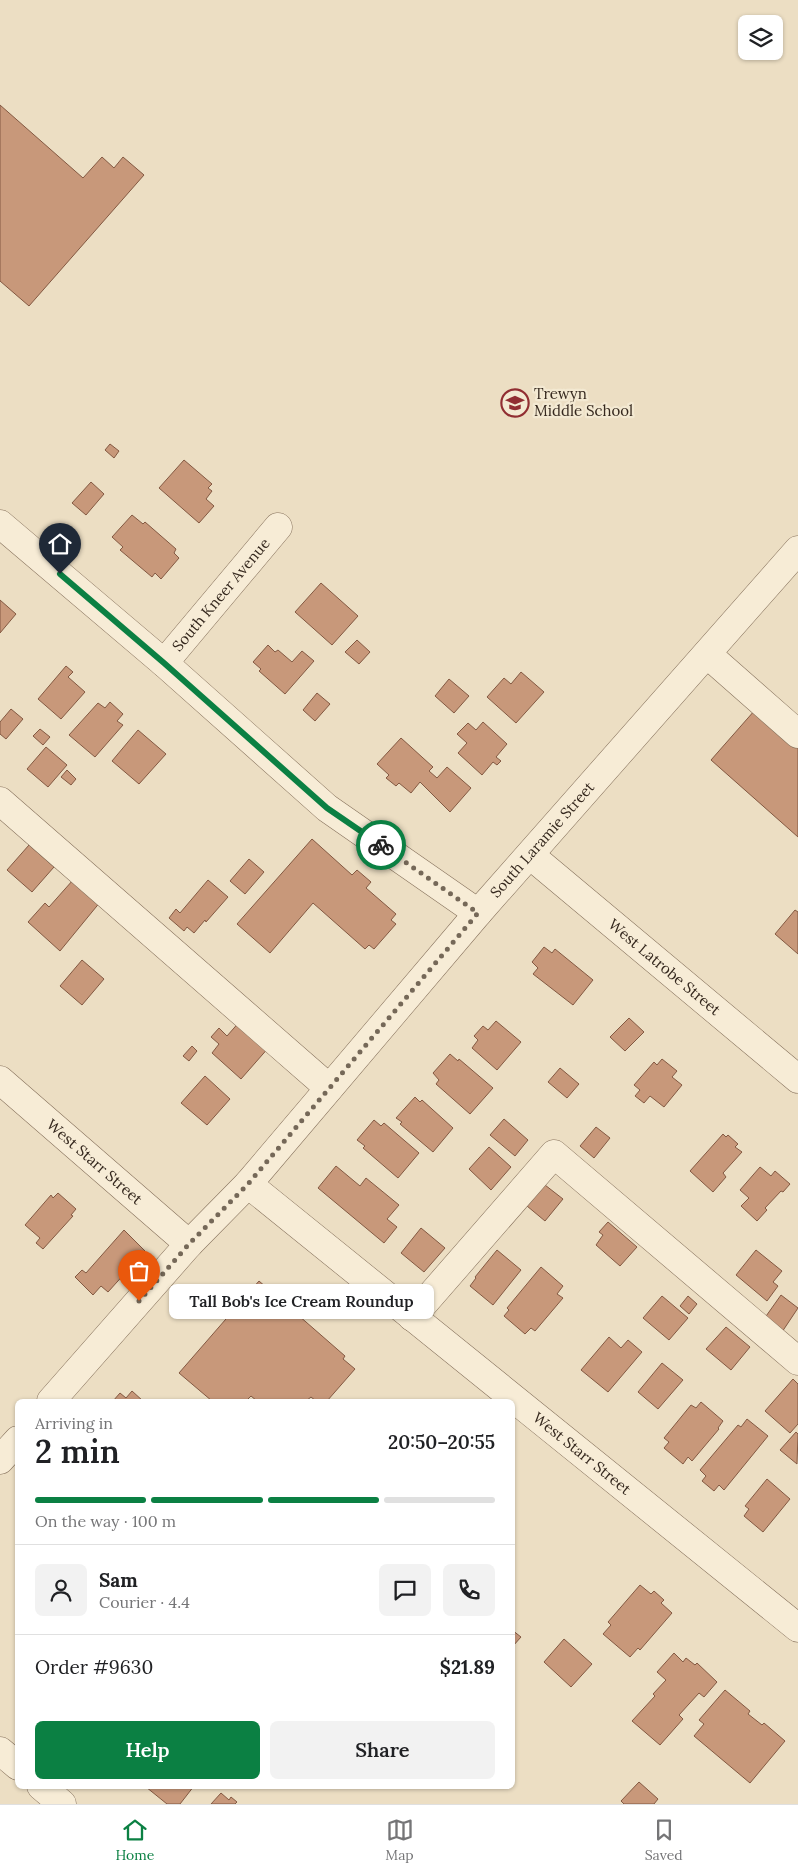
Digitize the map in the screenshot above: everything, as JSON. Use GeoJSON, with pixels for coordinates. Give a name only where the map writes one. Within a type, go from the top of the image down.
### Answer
{"type":"FeatureCollection","features":[{"type":"Feature","properties":{"kind":"street"},"geometry":{"type":"LineString","coordinates":[[0,524],[164,663],[327,808],[478,913]]}},
{"type":"Feature","properties":{"kind":"street","name":"South Kneer Avenue"},"geometry":{"type":"LineString","coordinates":[[164,663],[278,527]]}},
{"type":"Feature","properties":{"kind":"street","name":"South Laramie Street"},"geometry":{"type":"LineString","coordinates":[[54,1399],[189,1244],[248,1184],[478,913],[798,550]]}},
{"type":"Feature","properties":{"kind":"street"},"geometry":{"type":"LineString","coordinates":[[707,654],[798,734]]}},
{"type":"Feature","properties":{"kind":"street"},"geometry":{"type":"LineString","coordinates":[[0,802],[329,1088]]}},
{"type":"Feature","properties":{"kind":"street","name":"West Latrobe Street"},"geometry":{"type":"LineString","coordinates":[[530,855],[798,1080]]}},
{"type":"Feature","properties":{"kind":"street","name":"West Starr Street"},"geometry":{"type":"LineString","coordinates":[[0,1080],[189,1244]]}},
{"type":"Feature","properties":{"kind":"street"},"geometry":{"type":"LineString","coordinates":[[412,1317],[554,1154],[798,1361]]}},
{"type":"Feature","properties":{"kind":"street","name":"West Starr Street"},"geometry":{"type":"LineString","coordinates":[[248,1184],[514,1399]]}},
{"type":"Feature","properties":{"kind":"street","name":"West Starr Street"},"geometry":{"type":"LineString","coordinates":[[515,1400],[798,1628]]}},
{"type":"Feature","properties":{"kind":"street"},"geometry":{"type":"LineString","coordinates":[[0,1460],[15,1443]]}},
{"type":"Feature","properties":{"kind":"street"},"geometry":{"type":"LineString","coordinates":[[0,1751],[15,1764]]}},
{"type":"Feature","properties":{"kind":"street"},"geometry":{"type":"LineString","coordinates":[[44,1789],[62,1804]]}},
{"type":"Feature","properties":{"kind":"building"},"geometry":{"type":"Polygon","coordinates":[[[0,105],[83,178],[102,157],[114,168],[123,157],[144,175],[29,306],[0,281],[0,105]]]}},
{"type":"Feature","properties":{"kind":"building"},"geometry":{"type":"Polygon","coordinates":[[[110,444],[119,451],[114,458],[105,450],[110,444]]]}},
{"type":"Feature","properties":{"kind":"building"},"geometry":{"type":"Polygon","coordinates":[[[184,460],[212,484],[208,488],[212,491],[206,499],[214,506],[199,523],[159,488],[184,460]]]}},
{"type":"Feature","properties":{"kind":"building"},"geometry":{"type":"Polygon","coordinates":[[[91,482],[104,494],[86,515],[72,503],[91,482]]]}},
{"type":"Feature","properties":{"kind":"building"},"geometry":{"type":"Polygon","coordinates":[[[132,515],[143,524],[145,522],[176,549],[174,553],[179,558],[161,579],[155,573],[152,577],[120,550],[123,547],[112,537],[132,515]]]}},
{"type":"Feature","properties":{"kind":"building"},"geometry":{"type":"Polygon","coordinates":[[[321,583],[358,616],[332,645],[295,612],[321,583]]]}},
{"type":"Feature","properties":{"kind":"building"},"geometry":{"type":"Polygon","coordinates":[[[0,600],[16,614],[0,633],[0,600]]]}},
{"type":"Feature","properties":{"kind":"building"},"geometry":{"type":"Polygon","coordinates":[[[357,640],[370,652],[359,664],[345,652],[357,640]]]}},
{"type":"Feature","properties":{"kind":"building"},"geometry":{"type":"Polygon","coordinates":[[[268,645],[275,652],[278,650],[292,662],[302,651],[314,661],[285,694],[259,671],[261,669],[253,662],[268,645]]]}},
{"type":"Feature","properties":{"kind":"building"},"geometry":{"type":"Polygon","coordinates":[[[66,666],[73,672],[68,677],[85,692],[61,719],[38,699],[66,666]]]}},
{"type":"Feature","properties":{"kind":"building"},"geometry":{"type":"Polygon","coordinates":[[[521,672],[544,692],[516,723],[487,697],[504,678],[511,684],[521,672]]]}},
{"type":"Feature","properties":{"kind":"building"},"geometry":{"type":"Polygon","coordinates":[[[449,679],[469,696],[454,713],[435,696],[449,679]]]}},
{"type":"Feature","properties":{"kind":"building"},"geometry":{"type":"Polygon","coordinates":[[[317,693],[330,704],[315,721],[303,710],[317,693]]]}},
{"type":"Feature","properties":{"kind":"building"},"geometry":{"type":"Polygon","coordinates":[[[110,702],[123,714],[117,721],[123,725],[95,757],[69,735],[98,703],[105,708],[110,702]]]}},
{"type":"Feature","properties":{"kind":"building"},"geometry":{"type":"Polygon","coordinates":[[[11,709],[23,719],[6,739],[0,734],[0,722],[11,709]]]}},
{"type":"Feature","properties":{"kind":"building"},"geometry":{"type":"Polygon","coordinates":[[[755,710],[798,748],[798,837],[711,760],[755,710]]]}},
{"type":"Feature","properties":{"kind":"building"},"geometry":{"type":"Polygon","coordinates":[[[483,722],[507,744],[496,757],[501,761],[497,765],[493,762],[482,775],[458,753],[467,743],[457,734],[468,723],[476,730],[483,722]]]}},
{"type":"Feature","properties":{"kind":"building"},"geometry":{"type":"Polygon","coordinates":[[[40,729],[50,737],[43,745],[33,736],[40,729]]]}},
{"type":"Feature","properties":{"kind":"building"},"geometry":{"type":"Polygon","coordinates":[[[138,730],[166,754],[139,784],[112,761],[138,730]]]}},
{"type":"Feature","properties":{"kind":"building"},"geometry":{"type":"Polygon","coordinates":[[[401,738],[433,767],[429,771],[437,778],[447,767],[471,788],[450,812],[420,782],[411,793],[399,783],[396,786],[386,778],[389,775],[377,764],[401,738]]]}},
{"type":"Feature","properties":{"kind":"building"},"geometry":{"type":"Polygon","coordinates":[[[46,747],[67,765],[48,787],[27,769],[46,747]]]}},
{"type":"Feature","properties":{"kind":"building"},"geometry":{"type":"Polygon","coordinates":[[[67,770],[76,779],[71,785],[61,777],[67,770]]]}},
{"type":"Feature","properties":{"kind":"building"},"geometry":{"type":"Polygon","coordinates":[[[312,839],[352,875],[357,870],[371,882],[366,888],[396,914],[391,920],[396,924],[374,949],[369,945],[365,949],[313,903],[270,953],[237,924],[312,839]]]}},
{"type":"Feature","properties":{"kind":"building"},"geometry":{"type":"Polygon","coordinates":[[[29,845],[54,867],[32,892],[7,870],[29,845]]]}},
{"type":"Feature","properties":{"kind":"building"},"geometry":{"type":"Polygon","coordinates":[[[249,859],[264,872],[245,894],[230,881],[249,859]]]}},
{"type":"Feature","properties":{"kind":"building"},"geometry":{"type":"Polygon","coordinates":[[[73,880],[101,901],[60,951],[28,922],[45,903],[49,907],[73,880]]]}},
{"type":"Feature","properties":{"kind":"building"},"geometry":{"type":"Polygon","coordinates":[[[208,880],[228,897],[194,933],[187,927],[184,931],[169,918],[176,909],[180,913],[208,880]]]}},
{"type":"Feature","properties":{"kind":"building"},"geometry":{"type":"Polygon","coordinates":[[[795,910],[798,912],[798,954],[775,934],[795,910]]]}},
{"type":"Feature","properties":{"kind":"building"},"geometry":{"type":"Polygon","coordinates":[[[544,947],[552,953],[555,949],[593,980],[573,1005],[533,974],[538,968],[532,962],[544,947]]]}},
{"type":"Feature","properties":{"kind":"building"},"geometry":{"type":"Polygon","coordinates":[[[82,960],[104,979],[82,1005],[60,986],[82,960]]]}},
{"type":"Feature","properties":{"kind":"building"},"geometry":{"type":"Polygon","coordinates":[[[629,1018],[644,1032],[625,1051],[610,1037],[629,1018]]]}},
{"type":"Feature","properties":{"kind":"building"},"geometry":{"type":"Polygon","coordinates":[[[241,1020],[270,1046],[241,1079],[212,1053],[219,1044],[211,1037],[219,1028],[227,1036],[241,1020]]]}},
{"type":"Feature","properties":{"kind":"building"},"geometry":{"type":"Polygon","coordinates":[[[496,1021],[521,1042],[497,1070],[472,1048],[478,1040],[474,1036],[483,1026],[488,1030],[496,1021]]]}},
{"type":"Feature","properties":{"kind":"building"},"geometry":{"type":"Polygon","coordinates":[[[192,1046],[197,1051],[189,1061],[183,1056],[192,1046]]]}},
{"type":"Feature","properties":{"kind":"building"},"geometry":{"type":"Polygon","coordinates":[[[450,1054],[458,1061],[459,1059],[493,1088],[470,1114],[436,1084],[439,1080],[433,1073],[450,1054]]]}},
{"type":"Feature","properties":{"kind":"building"},"geometry":{"type":"Polygon","coordinates":[[[662,1059],[677,1071],[672,1077],[682,1085],[664,1107],[650,1096],[644,1103],[635,1096],[640,1090],[634,1085],[654,1062],[657,1065],[662,1059]]]}},
{"type":"Feature","properties":{"kind":"building"},"geometry":{"type":"Polygon","coordinates":[[[560,1068],[579,1084],[567,1098],[548,1082],[560,1068]]]}},
{"type":"Feature","properties":{"kind":"building"},"geometry":{"type":"Polygon","coordinates":[[[205,1076],[230,1099],[207,1125],[181,1103],[205,1076]]]}},
{"type":"Feature","properties":{"kind":"building"},"geometry":{"type":"Polygon","coordinates":[[[415,1097],[420,1102],[422,1100],[453,1128],[433,1152],[400,1124],[402,1122],[396,1118],[415,1097]]]}},
{"type":"Feature","properties":{"kind":"building"},"geometry":{"type":"Polygon","coordinates":[[[504,1119],[528,1140],[515,1156],[490,1135],[504,1119]]]}},
{"type":"Feature","properties":{"kind":"building"},"geometry":{"type":"Polygon","coordinates":[[[374,1120],[381,1126],[384,1123],[419,1153],[398,1178],[363,1148],[365,1146],[357,1140],[374,1120]]]}},
{"type":"Feature","properties":{"kind":"building"},"geometry":{"type":"Polygon","coordinates":[[[596,1127],[610,1138],[594,1158],[580,1146],[596,1127]]]}},
{"type":"Feature","properties":{"kind":"building"},"geometry":{"type":"Polygon","coordinates":[[[723,1134],[726,1137],[728,1135],[738,1144],[735,1147],[742,1152],[723,1173],[726,1177],[713,1192],[690,1171],[723,1134]]]}},
{"type":"Feature","properties":{"kind":"building"},"geometry":{"type":"Polygon","coordinates":[[[489,1147],[511,1167],[491,1190],[469,1169],[489,1147]]]}},
{"type":"Feature","properties":{"kind":"building"},"geometry":{"type":"Polygon","coordinates":[[[336,1166],[360,1186],[366,1178],[399,1205],[387,1219],[397,1227],[384,1243],[318,1188],[336,1166]]]}},
{"type":"Feature","properties":{"kind":"building"},"geometry":{"type":"Polygon","coordinates":[[[760,1167],[771,1176],[775,1171],[790,1184],[765,1208],[767,1210],[757,1221],[741,1206],[749,1198],[740,1190],[760,1167]]]}},
{"type":"Feature","properties":{"kind":"building"},"geometry":{"type":"Polygon","coordinates":[[[545,1185],[563,1199],[545,1221],[527,1206],[545,1185]]]}},
{"type":"Feature","properties":{"kind":"building"},"geometry":{"type":"Polygon","coordinates":[[[58,1193],[76,1209],[71,1215],[73,1216],[43,1249],[36,1243],[40,1238],[25,1225],[51,1195],[53,1198],[58,1193]]]}},
{"type":"Feature","properties":{"kind":"building"},"geometry":{"type":"Polygon","coordinates":[[[608,1222],[637,1247],[620,1266],[596,1245],[603,1235],[599,1232],[608,1222]]]}},
{"type":"Feature","properties":{"kind":"building"},"geometry":{"type":"Polygon","coordinates":[[[421,1228],[445,1248],[424,1272],[401,1253],[421,1228]]]}},
{"type":"Feature","properties":{"kind":"building"},"geometry":{"type":"Polygon","coordinates":[[[124,1230],[145,1251],[108,1292],[101,1286],[93,1295],[75,1277],[82,1270],[86,1273],[124,1230]]]}},
{"type":"Feature","properties":{"kind":"building"},"geometry":{"type":"Polygon","coordinates":[[[497,1250],[521,1270],[493,1305],[470,1286],[497,1250]]]}},
{"type":"Feature","properties":{"kind":"building"},"geometry":{"type":"Polygon","coordinates":[[[756,1250],[782,1271],[773,1282],[778,1286],[767,1301],[736,1275],[756,1250]]]}},
{"type":"Feature","properties":{"kind":"building"},"geometry":{"type":"Polygon","coordinates":[[[541,1267],[563,1286],[557,1294],[563,1298],[535,1331],[531,1328],[525,1334],[504,1316],[509,1310],[507,1308],[541,1267]]]}},
{"type":"Feature","properties":{"kind":"building"},"geometry":{"type":"Polygon","coordinates":[[[259,1281],[345,1356],[343,1359],[355,1369],[329,1399],[314,1399],[311,1397],[308,1399],[255,1399],[251,1396],[248,1399],[210,1399],[179,1373],[259,1281]]]}},
{"type":"Feature","properties":{"kind":"building"},"geometry":{"type":"Polygon","coordinates":[[[781,1295],[798,1308],[782,1332],[764,1319],[781,1295]]]}},
{"type":"Feature","properties":{"kind":"building"},"geometry":{"type":"Polygon","coordinates":[[[662,1296],[688,1318],[669,1340],[643,1318],[662,1296]]]}},
{"type":"Feature","properties":{"kind":"building"},"geometry":{"type":"Polygon","coordinates":[[[688,1296],[697,1304],[689,1314],[680,1306],[688,1296]]]}},
{"type":"Feature","properties":{"kind":"building"},"geometry":{"type":"Polygon","coordinates":[[[726,1327],[750,1347],[731,1370],[706,1349],[726,1327]]]}},
{"type":"Feature","properties":{"kind":"building"},"geometry":{"type":"Polygon","coordinates":[[[609,1337],[621,1348],[628,1340],[642,1352],[608,1392],[581,1370],[609,1337]]]}},
{"type":"Feature","properties":{"kind":"building"},"geometry":{"type":"Polygon","coordinates":[[[662,1363],[683,1380],[658,1409],[638,1392],[662,1363]]]}},
{"type":"Feature","properties":{"kind":"building"},"geometry":{"type":"Polygon","coordinates":[[[793,1379],[798,1384],[798,1424],[790,1433],[765,1411],[793,1379]]]}},
{"type":"Feature","properties":{"kind":"building"},"geometry":{"type":"Polygon","coordinates":[[[132,1391],[141,1399],[115,1399],[120,1393],[126,1398],[132,1391]]]}},
{"type":"Feature","properties":{"kind":"building"},"geometry":{"type":"Polygon","coordinates":[[[701,1402],[723,1421],[719,1429],[692,1461],[688,1457],[683,1464],[664,1448],[669,1442],[664,1438],[691,1405],[696,1408],[701,1402]]]}},
{"type":"Feature","properties":{"kind":"building"},"geometry":{"type":"Polygon","coordinates":[[[747,1419],[768,1436],[724,1490],[719,1485],[714,1491],[702,1481],[706,1476],[700,1470],[738,1425],[741,1427],[747,1419]]]}},
{"type":"Feature","properties":{"kind":"building"},"geometry":{"type":"Polygon","coordinates":[[[796,1432],[798,1434],[797,1464],[780,1450],[796,1432]]]}},
{"type":"Feature","properties":{"kind":"building"},"geometry":{"type":"Polygon","coordinates":[[[767,1479],[790,1499],[763,1532],[744,1516],[749,1509],[745,1506],[767,1479]]]}},
{"type":"Feature","properties":{"kind":"building"},"geometry":{"type":"Polygon","coordinates":[[[640,1585],[651,1594],[654,1591],[664,1600],[661,1603],[672,1613],[640,1650],[638,1648],[630,1657],[603,1634],[611,1625],[608,1622],[640,1585]]]}},
{"type":"Feature","properties":{"kind":"building"},"geometry":{"type":"Polygon","coordinates":[[[515,1632],[521,1637],[515,1644],[515,1632]]]}},
{"type":"Feature","properties":{"kind":"building"},"geometry":{"type":"Polygon","coordinates":[[[564,1639],[592,1664],[571,1687],[544,1662],[564,1639]]]}},
{"type":"Feature","properties":{"kind":"building"},"geometry":{"type":"Polygon","coordinates":[[[674,1653],[683,1662],[686,1658],[695,1665],[697,1663],[717,1682],[704,1697],[699,1693],[679,1715],[683,1719],[660,1745],[632,1721],[655,1696],[653,1694],[666,1680],[657,1672],[674,1653]]]}},
{"type":"Feature","properties":{"kind":"building"},"geometry":{"type":"Polygon","coordinates":[[[725,1690],[750,1711],[748,1714],[762,1725],[764,1723],[785,1741],[750,1783],[694,1736],[704,1724],[699,1720],[725,1690]]]}},
{"type":"Feature","properties":{"kind":"building"},"geometry":{"type":"Polygon","coordinates":[[[639,1782],[658,1799],[654,1804],[624,1804],[621,1801],[639,1782]]]}},
{"type":"Feature","properties":{"kind":"building"},"geometry":{"type":"Polygon","coordinates":[[[148,1789],[192,1789],[180,1804],[167,1804],[148,1789]]]}},
{"type":"Feature","properties":{"kind":"building"},"geometry":{"type":"Polygon","coordinates":[[[221,1793],[229,1800],[231,1797],[237,1802],[235,1804],[211,1804],[221,1793]]]}},
{"type":"Feature","properties":{"kind":"way so far"},"geometry":{"type":"LineString","coordinates":[[139,1301],[189,1244],[248,1184],[478,913],[381,845]]}},
{"type":"Feature","properties":{"kind":"place","name":"Trewyn Middle School"},"geometry":{"type":"Point","coordinates":[515,403]}},
{"type":"Feature","properties":{"kind":"place","name":"Tall Bob's Ice Cream Roundup"},"geometry":{"type":"Point","coordinates":[139,1301]}},
{"type":"Feature","properties":{"kind":"route"},"geometry":{"type":"LineString","coordinates":[[60,574],[164,663],[327,808],[381,845]]}}]}
